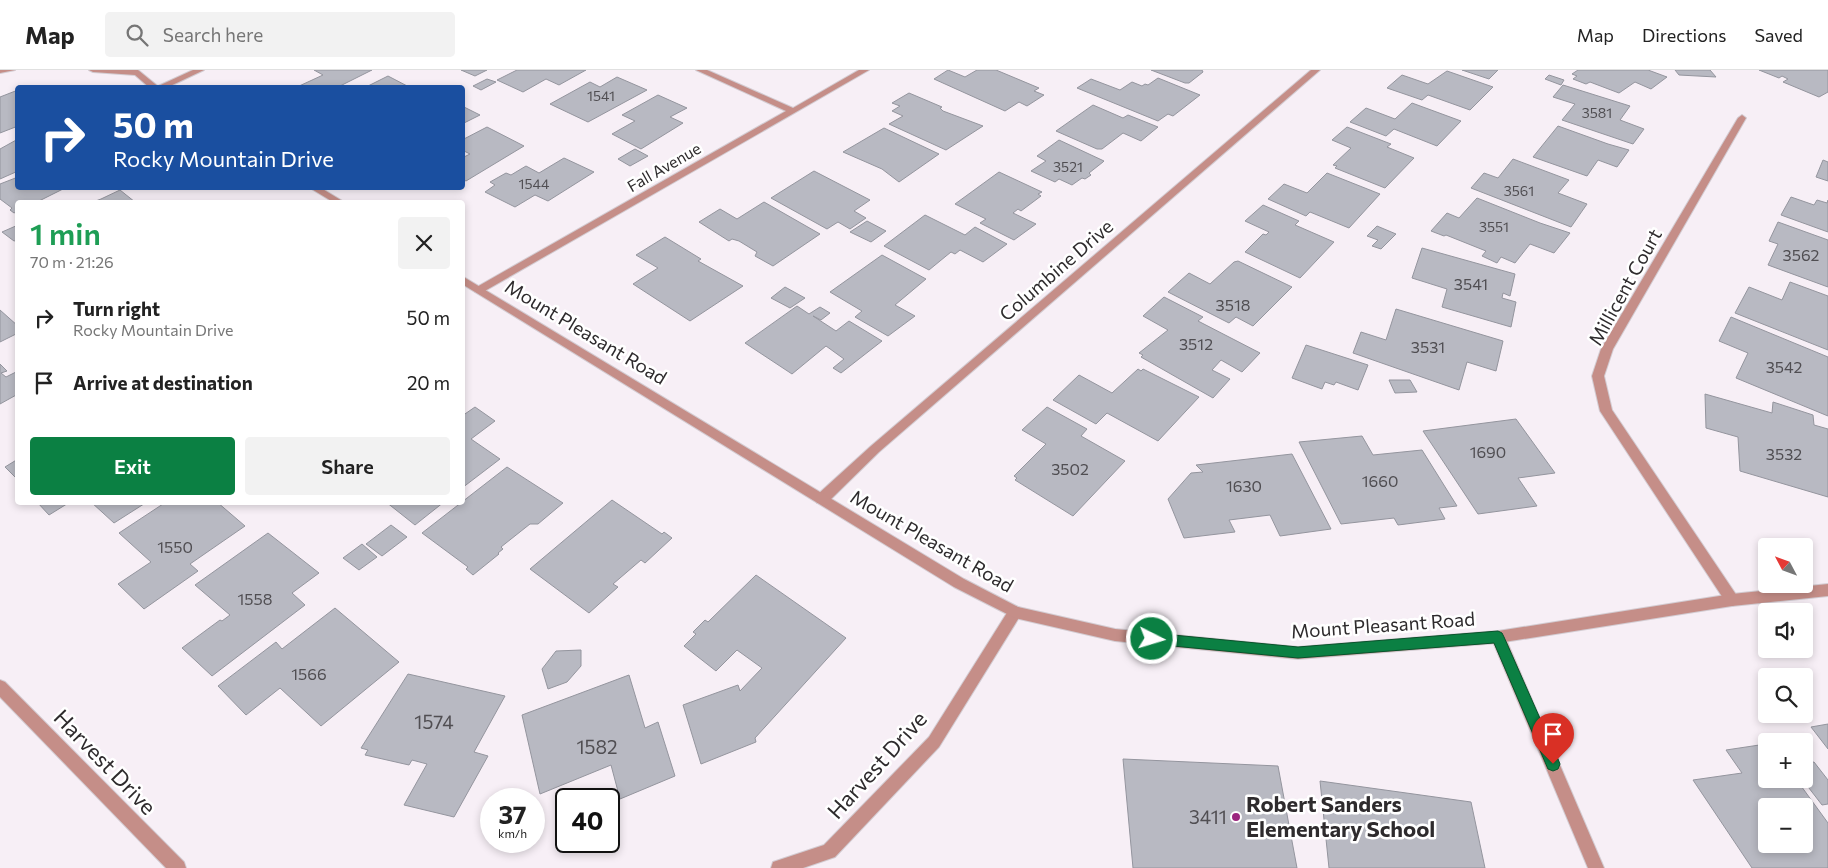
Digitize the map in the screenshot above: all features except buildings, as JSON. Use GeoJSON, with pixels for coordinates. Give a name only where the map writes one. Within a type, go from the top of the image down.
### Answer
{"type":"FeatureCollection","features":[{"type":"Feature","properties":{"kind":"street"},"geometry":{"type":"LineString","coordinates":[[0,71],[11,70]]}},
{"type":"Feature","properties":{"kind":"street"},"geometry":{"type":"LineString","coordinates":[[93,70],[136,71],[153,85]]}},
{"type":"Feature","properties":{"kind":"street"},"geometry":{"type":"LineString","coordinates":[[164,85],[200,70]]}},
{"type":"Feature","properties":{"kind":"street"},"geometry":{"type":"LineString","coordinates":[[700,70],[793,111]]}},
{"type":"Feature","properties":{"kind":"street","name":"Fall Avenue"},"geometry":{"type":"LineString","coordinates":[[479,290],[865,70]]}},
{"type":"Feature","properties":{"kind":"street","name":"Columbine Drive"},"geometry":{"type":"LineString","coordinates":[[822,499],[874,449],[1316,70]]}},
{"type":"Feature","properties":{"kind":"street","name":"Millicent Court"},"geometry":{"type":"LineString","coordinates":[[1732,600],[1606,411],[1598,376],[1607,349],[1742,118]]}},
{"type":"Feature","properties":{"kind":"street"},"geometry":{"type":"LineString","coordinates":[[319,190],[336,200]]}},
{"type":"Feature","properties":{"kind":"street","name":"Mount Pleasant Road"},"geometry":{"type":"LineString","coordinates":[[465,282],[959,583],[1015,612],[1115,635],[1298,653],[1498,637],[1732,600],[1828,590]]}},
{"type":"Feature","properties":{"kind":"street","name":"Harvest Drive"},"geometry":{"type":"LineString","coordinates":[[779,868],[829,851],[934,742],[1015,612]]}},
{"type":"Feature","properties":{"kind":"street"},"geometry":{"type":"LineString","coordinates":[[1498,637],[1596,868]]}},
{"type":"Feature","properties":{"kind":"street","name":"Harvest Drive"},"geometry":{"type":"LineString","coordinates":[[0,687],[178,868]]}},
{"type":"Feature","properties":{"kind":"place","name":"Robert Sanders Elementary School"},"geometry":{"type":"Point","coordinates":[1236,817]}},
{"type":"Feature","properties":{"kind":"route"},"geometry":{"type":"LineString","coordinates":[[1152,639],[1298,653],[1498,637],[1553,764]]}}]}
